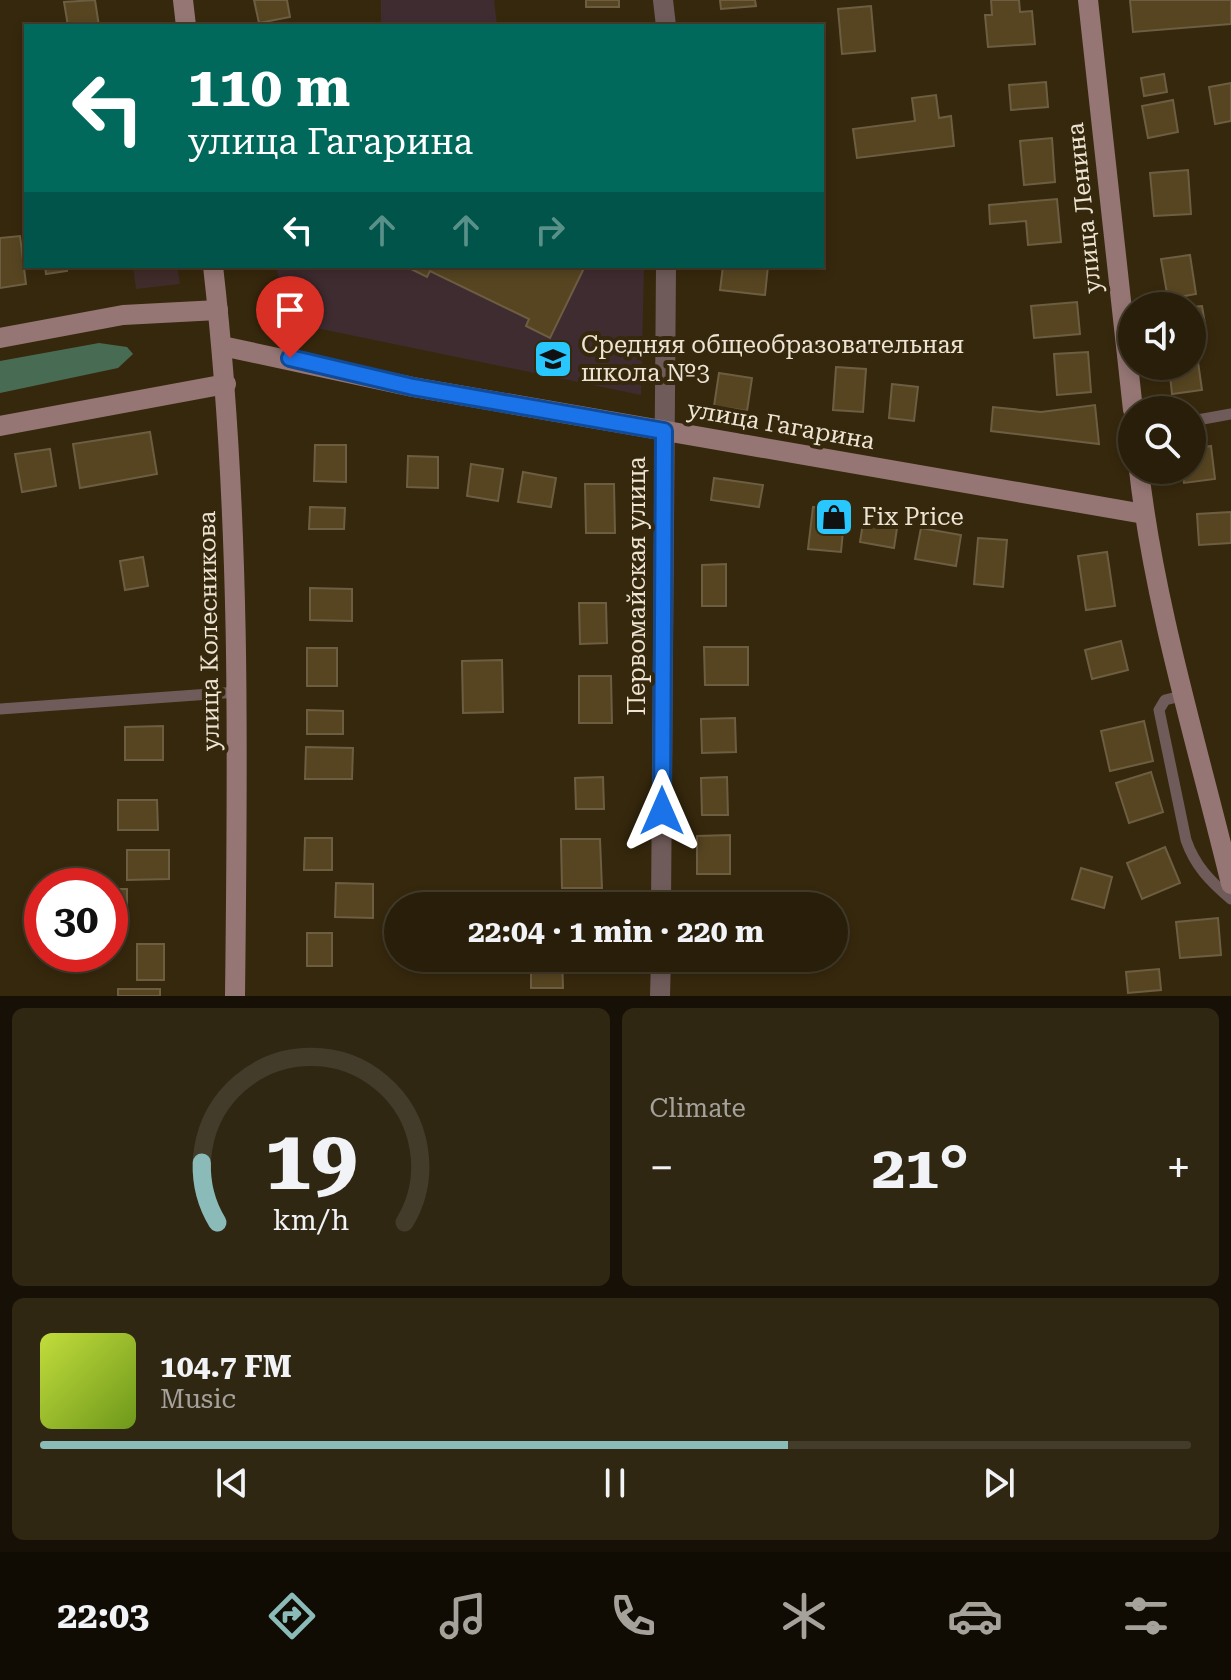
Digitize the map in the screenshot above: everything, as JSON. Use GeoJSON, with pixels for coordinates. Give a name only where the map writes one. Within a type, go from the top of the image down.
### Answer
{"type":"FeatureCollection","features":[{"type":"Feature","properties":{"kind":"street"},"geometry":{"type":"LineString","coordinates":[[183,0],[186,24]]}},
{"type":"Feature","properties":{"kind":"street"},"geometry":{"type":"LineString","coordinates":[[663,0],[666,24]]}},
{"type":"Feature","properties":{"kind":"street","name":"улица Ленина"},"geometry":{"type":"LineString","coordinates":[[1088,0],[1131,396]]}},
{"type":"Feature","properties":{"kind":"street","name":"улица Колесникова"},"geometry":{"type":"LineString","coordinates":[[213,268],[226,384],[239,692],[235,996]]}},
{"type":"Feature","properties":{"kind":"street","name":"Первомайская улица"},"geometry":{"type":"LineString","coordinates":[[661,892],[666,268]]}},
{"type":"Feature","properties":{"kind":"street"},"geometry":{"type":"LineString","coordinates":[[0,338],[123,315],[218,310]]}},
{"type":"Feature","properties":{"kind":"street","name":"улица Гагарина"},"geometry":{"type":"LineString","coordinates":[[222,346],[290,358],[413,387],[1144,514]]}},
{"type":"Feature","properties":{"kind":"street"},"geometry":{"type":"LineString","coordinates":[[0,426],[226,384]]}},
{"type":"Feature","properties":{"kind":"street"},"geometry":{"type":"LineString","coordinates":[[1141,484],[1144,514],[1231,884]]}},
{"type":"Feature","properties":{"kind":"street"},"geometry":{"type":"LineString","coordinates":[[660,996],[661,972]]}},
{"type":"Feature","properties":{"kind":"lane"},"geometry":{"type":"LineString","coordinates":[[1206,418],[1231,414]]}},
{"type":"Feature","properties":{"kind":"lane"},"geometry":{"type":"LineString","coordinates":[[0,709],[239,692]]}},
{"type":"Feature","properties":{"kind":"lane"},"geometry":{"type":"LineString","coordinates":[[1186,695],[1165,700],[1159,710],[1186,840],[1192,858],[1207,878],[1231,899]]}},
{"type":"Feature","properties":{"kind":"shaded area"},"geometry":{"type":"Polygon","coordinates":[[[381,0],[494,0],[497,24],[381,24],[381,0]]]}},
{"type":"Feature","properties":{"kind":"shaded area"},"geometry":{"type":"Polygon","coordinates":[[[133,268],[177,268],[180,284],[136,289],[133,268]]]}},
{"type":"Feature","properties":{"kind":"shaded area","name":"Средняя общеобразовательная школа №3"},"geometry":{"type":"Polygon","coordinates":[[[276,268],[644,268],[641,395],[287,322],[276,268]]]}},
{"type":"Feature","properties":{"kind":"green space"},"geometry":{"type":"Polygon","coordinates":[[[99,343],[127,347],[133,354],[118,368],[0,393],[0,361],[99,343]]]}},
{"type":"Feature","properties":{"kind":"building"},"geometry":{"type":"Polygon","coordinates":[[[95,0],[99,24],[68,24],[64,2],[95,0]]]}},
{"type":"Feature","properties":{"kind":"building"},"geometry":{"type":"Polygon","coordinates":[[[254,0],[287,0],[290,17],[259,23],[254,0]]]}},
{"type":"Feature","properties":{"kind":"building"},"geometry":{"type":"Polygon","coordinates":[[[586,0],[619,0],[619,7],[586,7],[586,0]]]}},
{"type":"Feature","properties":{"kind":"building"},"geometry":{"type":"Polygon","coordinates":[[[720,0],[755,0],[756,6],[721,9],[720,0]]]}},
{"type":"Feature","properties":{"kind":"building"},"geometry":{"type":"Polygon","coordinates":[[[991,0],[1019,0],[1020,12],[1032,11],[1035,44],[988,47],[985,15],[992,15],[991,0]]]}},
{"type":"Feature","properties":{"kind":"building"},"geometry":{"type":"Polygon","coordinates":[[[1130,0],[1231,0],[1231,24],[1133,32],[1130,0]]]}},
{"type":"Feature","properties":{"kind":"building"},"geometry":{"type":"Polygon","coordinates":[[[871,6],[875,51],[842,54],[838,9],[871,6]]]}},
{"type":"Feature","properties":{"kind":"building"},"geometry":{"type":"Polygon","coordinates":[[[1164,74],[1167,92],[1144,96],[1141,78],[1164,74]]]}},
{"type":"Feature","properties":{"kind":"building"},"geometry":{"type":"Polygon","coordinates":[[[1046,82],[1048,107],[1011,110],[1009,85],[1046,82]]]}},
{"type":"Feature","properties":{"kind":"building"},"geometry":{"type":"Polygon","coordinates":[[[1231,83],[1231,121],[1215,124],[1209,87],[1231,83]]]}},
{"type":"Feature","properties":{"kind":"building"},"geometry":{"type":"Polygon","coordinates":[[[936,95],[939,118],[951,116],[954,146],[857,158],[853,129],[915,121],[912,98],[936,95]]]}},
{"type":"Feature","properties":{"kind":"building"},"geometry":{"type":"Polygon","coordinates":[[[1173,100],[1178,132],[1148,138],[1142,106],[1173,100]]]}},
{"type":"Feature","properties":{"kind":"building"},"geometry":{"type":"Polygon","coordinates":[[[1052,138],[1055,182],[1024,185],[1020,141],[1052,138]]]}},
{"type":"Feature","properties":{"kind":"building"},"geometry":{"type":"Polygon","coordinates":[[[1188,170],[1191,214],[1154,216],[1150,173],[1188,170]]]}},
{"type":"Feature","properties":{"kind":"building"},"geometry":{"type":"Polygon","coordinates":[[[1057,199],[1061,242],[1028,245],[1026,221],[990,224],[989,205],[1057,199]]]}},
{"type":"Feature","properties":{"kind":"building"},"geometry":{"type":"Polygon","coordinates":[[[20,236],[26,284],[0,288],[0,238],[20,236]]]}},
{"type":"Feature","properties":{"kind":"building"},"geometry":{"type":"Polygon","coordinates":[[[1190,255],[1196,292],[1167,292],[1161,259],[1190,255]]]}},
{"type":"Feature","properties":{"kind":"building"},"geometry":{"type":"Polygon","coordinates":[[[45,268],[67,268],[67,271],[46,274],[45,268]]]}},
{"type":"Feature","properties":{"kind":"building"},"geometry":{"type":"Polygon","coordinates":[[[409,268],[584,268],[550,338],[526,326],[529,319],[430,271],[427,277],[409,268]]]}},
{"type":"Feature","properties":{"kind":"building"},"geometry":{"type":"Polygon","coordinates":[[[723,268],[768,268],[765,295],[720,290],[723,268]]]}},
{"type":"Feature","properties":{"kind":"building"},"geometry":{"type":"Polygon","coordinates":[[[1077,302],[1080,334],[1034,338],[1031,306],[1077,302]]]}},
{"type":"Feature","properties":{"kind":"building"},"geometry":{"type":"Polygon","coordinates":[[[1088,352],[1091,392],[1057,395],[1054,354],[1088,352]]]}},
{"type":"Feature","properties":{"kind":"building"},"geometry":{"type":"Polygon","coordinates":[[[836,367],[866,369],[863,412],[833,410],[836,367]]]}},
{"type":"Feature","properties":{"kind":"building"},"geometry":{"type":"Polygon","coordinates":[[[719,373],[752,378],[747,411],[714,406],[719,373]]]}},
{"type":"Feature","properties":{"kind":"building"},"geometry":{"type":"Polygon","coordinates":[[[1170,380],[1201,380],[1202,390],[1172,394],[1170,380]]]}},
{"type":"Feature","properties":{"kind":"building"},"geometry":{"type":"Polygon","coordinates":[[[892,384],[918,387],[914,421],[889,418],[892,384]]]}},
{"type":"Feature","properties":{"kind":"building"},"geometry":{"type":"Polygon","coordinates":[[[1095,405],[1099,444],[991,431],[993,407],[1041,412],[1095,405]]]}},
{"type":"Feature","properties":{"kind":"building"},"geometry":{"type":"Polygon","coordinates":[[[150,432],[157,474],[80,488],[73,444],[150,432]]]}},
{"type":"Feature","properties":{"kind":"building"},"geometry":{"type":"Polygon","coordinates":[[[315,445],[346,445],[346,482],[314,481],[315,445]]]}},
{"type":"Feature","properties":{"kind":"building"},"geometry":{"type":"Polygon","coordinates":[[[1211,446],[1215,479],[1206,480],[1206,447],[1211,446]]]}},
{"type":"Feature","properties":{"kind":"building"},"geometry":{"type":"Polygon","coordinates":[[[50,449],[56,486],[22,492],[15,454],[50,449]]]}},
{"type":"Feature","properties":{"kind":"building"},"geometry":{"type":"Polygon","coordinates":[[[408,456],[438,457],[438,488],[407,487],[408,456]]]}},
{"type":"Feature","properties":{"kind":"building"},"geometry":{"type":"Polygon","coordinates":[[[471,464],[503,469],[498,501],[467,496],[471,464]]]}},
{"type":"Feature","properties":{"kind":"building"},"geometry":{"type":"Polygon","coordinates":[[[523,472],[556,478],[551,507],[518,502],[523,472]]]}},
{"type":"Feature","properties":{"kind":"building"},"geometry":{"type":"Polygon","coordinates":[[[714,478],[763,485],[759,507],[711,500],[714,478]]]}},
{"type":"Feature","properties":{"kind":"building"},"geometry":{"type":"Polygon","coordinates":[[[585,484],[614,484],[615,533],[586,533],[585,484]]]}},
{"type":"Feature","properties":{"kind":"building"},"geometry":{"type":"Polygon","coordinates":[[[310,507],[345,508],[344,529],[309,529],[310,507]]]}},
{"type":"Feature","properties":{"kind":"building"},"geometry":{"type":"Polygon","coordinates":[[[813,507],[845,510],[841,552],[808,549],[813,507]]]}},
{"type":"Feature","properties":{"kind":"building"},"geometry":{"type":"Polygon","coordinates":[[[1231,512],[1231,543],[1199,545],[1197,514],[1231,512]]]}},
{"type":"Feature","properties":{"kind":"building"},"geometry":{"type":"Polygon","coordinates":[[[863,523],[897,528],[894,548],[860,542],[863,523]]]}},
{"type":"Feature","properties":{"kind":"building"},"geometry":{"type":"Polygon","coordinates":[[[921,528],[961,535],[956,566],[915,559],[921,528]]]}},
{"type":"Feature","properties":{"kind":"building"},"geometry":{"type":"Polygon","coordinates":[[[978,538],[1007,540],[1003,587],[974,584],[978,538]]]}},
{"type":"Feature","properties":{"kind":"building"},"geometry":{"type":"Polygon","coordinates":[[[1107,552],[1115,606],[1086,610],[1078,556],[1107,552]]]}},
{"type":"Feature","properties":{"kind":"building"},"geometry":{"type":"Polygon","coordinates":[[[143,557],[148,586],[125,590],[120,561],[143,557]]]}},
{"type":"Feature","properties":{"kind":"building"},"geometry":{"type":"Polygon","coordinates":[[[726,564],[726,606],[702,606],[702,565],[726,564]]]}},
{"type":"Feature","properties":{"kind":"building"},"geometry":{"type":"Polygon","coordinates":[[[310,588],[352,589],[352,621],[310,620],[310,588]]]}},
{"type":"Feature","properties":{"kind":"building"},"geometry":{"type":"Polygon","coordinates":[[[579,603],[606,603],[607,643],[580,644],[579,603]]]}},
{"type":"Feature","properties":{"kind":"building"},"geometry":{"type":"Polygon","coordinates":[[[1121,641],[1128,670],[1092,679],[1085,650],[1121,641]]]}},
{"type":"Feature","properties":{"kind":"building"},"geometry":{"type":"Polygon","coordinates":[[[704,647],[748,647],[748,685],[705,685],[704,647]]]}},
{"type":"Feature","properties":{"kind":"building"},"geometry":{"type":"Polygon","coordinates":[[[307,648],[337,648],[337,686],[307,686],[307,648]]]}},
{"type":"Feature","properties":{"kind":"building"},"geometry":{"type":"Polygon","coordinates":[[[502,660],[503,712],[463,713],[462,661],[502,660]]]}},
{"type":"Feature","properties":{"kind":"building"},"geometry":{"type":"Polygon","coordinates":[[[579,676],[611,676],[612,723],[579,723],[579,676]]]}},
{"type":"Feature","properties":{"kind":"building"},"geometry":{"type":"Polygon","coordinates":[[[307,710],[343,711],[343,734],[307,734],[307,710]]]}},
{"type":"Feature","properties":{"kind":"building"},"geometry":{"type":"Polygon","coordinates":[[[735,718],[736,752],[702,753],[701,719],[735,718]]]}},
{"type":"Feature","properties":{"kind":"building"},"geometry":{"type":"Polygon","coordinates":[[[1144,721],[1153,761],[1110,771],[1101,731],[1144,721]]]}},
{"type":"Feature","properties":{"kind":"building"},"geometry":{"type":"Polygon","coordinates":[[[163,726],[163,760],[125,760],[125,727],[163,726]]]}},
{"type":"Feature","properties":{"kind":"building"},"geometry":{"type":"Polygon","coordinates":[[[306,747],[353,748],[352,779],[305,779],[306,747]]]}},
{"type":"Feature","properties":{"kind":"building"},"geometry":{"type":"Polygon","coordinates":[[[1151,772],[1163,812],[1129,823],[1116,783],[1151,772]]]}},
{"type":"Feature","properties":{"kind":"building"},"geometry":{"type":"Polygon","coordinates":[[[603,777],[604,809],[576,809],[575,778],[603,777]]]}},
{"type":"Feature","properties":{"kind":"building"},"geometry":{"type":"Polygon","coordinates":[[[727,777],[728,815],[702,815],[701,778],[727,777]]]}},
{"type":"Feature","properties":{"kind":"building"},"geometry":{"type":"Polygon","coordinates":[[[118,800],[157,800],[158,830],[118,830],[118,800]]]}},
{"type":"Feature","properties":{"kind":"building"},"geometry":{"type":"Polygon","coordinates":[[[730,835],[730,874],[697,874],[697,836],[730,835]]]}},
{"type":"Feature","properties":{"kind":"building"},"geometry":{"type":"Polygon","coordinates":[[[305,838],[332,838],[332,870],[304,870],[305,838]]]}},
{"type":"Feature","properties":{"kind":"building"},"geometry":{"type":"Polygon","coordinates":[[[561,839],[600,839],[602,888],[562,888],[561,839]]]}},
{"type":"Feature","properties":{"kind":"building"},"geometry":{"type":"Polygon","coordinates":[[[1165,847],[1180,883],[1142,899],[1127,863],[1165,847]]]}},
{"type":"Feature","properties":{"kind":"building"},"geometry":{"type":"Polygon","coordinates":[[[127,850],[169,850],[169,879],[128,880],[127,850]]]}},
{"type":"Feature","properties":{"kind":"building"},"geometry":{"type":"Polygon","coordinates":[[[1081,868],[1112,877],[1104,908],[1072,899],[1081,868]]]}},
{"type":"Feature","properties":{"kind":"building"},"geometry":{"type":"Polygon","coordinates":[[[336,883],[373,884],[373,918],[335,917],[336,883]]]}},
{"type":"Feature","properties":{"kind":"building"},"geometry":{"type":"Polygon","coordinates":[[[1218,918],[1221,955],[1180,958],[1176,922],[1218,918]]]}},
{"type":"Feature","properties":{"kind":"building"},"geometry":{"type":"Polygon","coordinates":[[[307,933],[332,933],[332,966],[307,966],[307,933]]]}},
{"type":"Feature","properties":{"kind":"building"},"geometry":{"type":"Polygon","coordinates":[[[137,944],[164,944],[164,980],[137,980],[137,944]]]}},
{"type":"Feature","properties":{"kind":"building"},"geometry":{"type":"Polygon","coordinates":[[[1159,969],[1161,990],[1128,993],[1126,972],[1159,969]]]}},
{"type":"Feature","properties":{"kind":"building"},"geometry":{"type":"Polygon","coordinates":[[[531,972],[562,972],[563,988],[531,988],[531,972]]]}},
{"type":"Feature","properties":{"kind":"building"},"geometry":{"type":"Polygon","coordinates":[[[118,989],[160,989],[160,996],[118,996],[118,989]]]}},
{"type":"Feature","properties":{"kind":"place","name":"Средняя общеобразовательная школа №3"},"geometry":{"type":"Point","coordinates":[553,359]}},
{"type":"Feature","properties":{"kind":"place","name":"Fix Price"},"geometry":{"type":"Point","coordinates":[834,517]}},
{"type":"Feature","properties":{"kind":"route"},"geometry":{"type":"LineString","coordinates":[[290,358],[413,387],[664,431],[662,811]]}}]}
